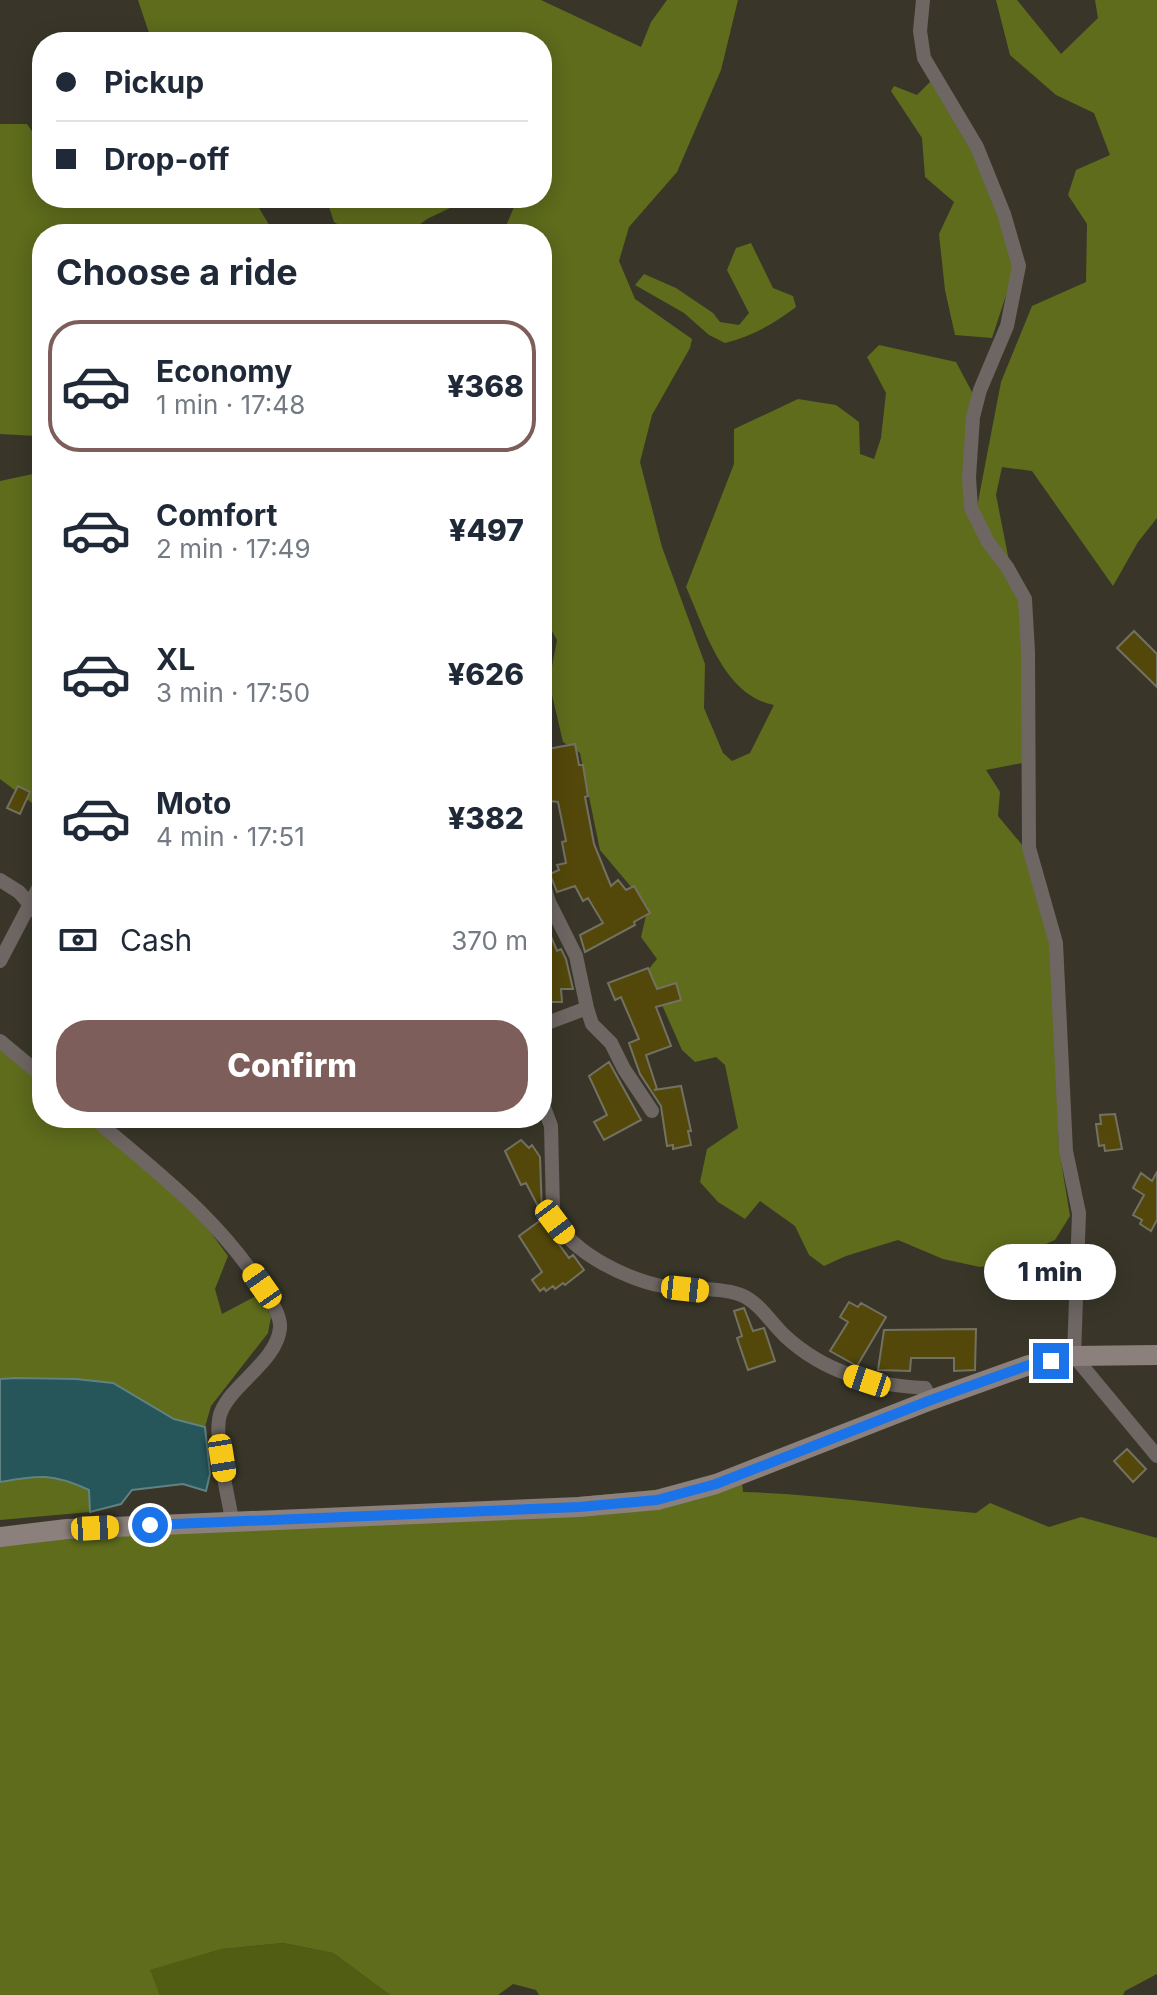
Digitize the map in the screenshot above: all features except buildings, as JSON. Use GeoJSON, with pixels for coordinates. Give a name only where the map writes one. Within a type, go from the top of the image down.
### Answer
{"type":"FeatureCollection","features":[{"type":"Feature","properties":{"kind":"street"},"geometry":{"type":"LineString","coordinates":[[923,0],[920,31],[924,58],[977,147],[1004,214],[1019,266],[1007,326],[980,390],[973,417],[969,477],[971,508],[988,542],[1025,599],[1029,848],[1056,943],[1066,1151],[1079,1213],[1074,1356],[1157,1456]]}},
{"type":"Feature","properties":{"kind":"street"},"geometry":{"type":"LineString","coordinates":[[0,880],[19,892],[32,907]]}},
{"type":"Feature","properties":{"kind":"street"},"geometry":{"type":"LineString","coordinates":[[0,961],[32,899]]}},
{"type":"Feature","properties":{"kind":"street"},"geometry":{"type":"LineString","coordinates":[[552,908],[576,956],[592,1024],[611,1043],[652,1111]]}},
{"type":"Feature","properties":{"kind":"street"},"geometry":{"type":"LineString","coordinates":[[552,1021],[587,1008]]}},
{"type":"Feature","properties":{"kind":"street"},"geometry":{"type":"LineString","coordinates":[[0,1041],[32,1068]]}},
{"type":"Feature","properties":{"kind":"street"},"geometry":{"type":"LineString","coordinates":[[105,1128],[222,1231],[275,1309],[280,1327],[273,1348],[221,1410],[217,1427],[232,1520]]}},
{"type":"Feature","properties":{"kind":"street"},"geometry":{"type":"LineString","coordinates":[[551,1128],[553,1210],[555,1222],[568,1239],[624,1275],[662,1286],[739,1294],[752,1301],[785,1337],[830,1368],[867,1381],[925,1388],[931,1400]]}},
{"type":"Feature","properties":{"kind":"street"},"geometry":{"type":"LineString","coordinates":[[0,1537],[67,1529],[579,1507],[657,1500],[716,1484],[1029,1365],[1074,1356],[1157,1355]]}},
{"type":"Feature","properties":{"kind":"green space"},"geometry":{"type":"Polygon","coordinates":[[[138,0],[541,0],[641,47],[651,22],[667,0],[738,0],[721,70],[677,172],[629,227],[619,261],[635,299],[692,339],[690,348],[652,415],[640,462],[662,547],[705,664],[704,708],[723,753],[732,761],[750,753],[774,705],[756,699],[729,674],[709,640],[686,587],[734,464],[734,429],[798,399],[836,405],[859,422],[860,454],[874,459],[881,438],[886,393],[867,357],[879,345],[956,362],[972,392],[965,492],[1020,598],[1026,646],[1022,763],[986,770],[1000,792],[998,816],[1023,846],[1052,946],[1059,1149],[1070,1216],[1055,1240],[1007,1261],[980,1267],[943,1259],[898,1240],[824,1266],[809,1255],[795,1226],[760,1201],[745,1219],[718,1202],[700,1182],[707,1149],[738,1128],[725,1065],[716,1057],[695,1062],[682,1050],[647,971],[657,959],[641,937],[648,907],[600,850],[580,753],[563,742],[552,695],[552,666],[557,640],[552,631],[552,224],[507,224],[514,208],[552,208],[552,32],[149,32],[138,0]]]}},
{"type":"Feature","properties":{"kind":"green space"},"geometry":{"type":"Polygon","coordinates":[[[996,0],[1017,0],[1061,54],[1098,18],[1095,0],[1157,0],[1157,518],[1138,542],[1113,586],[1032,471],[1002,467],[996,495],[1010,566],[992,541],[977,507],[1001,382],[1032,306],[1086,282],[1087,224],[1068,195],[1076,170],[1110,155],[1094,113],[1056,95],[1010,55],[996,0]]]}},
{"type":"Feature","properties":{"kind":"green space"},"geometry":{"type":"Polygon","coordinates":[[[933,79],[974,147],[1016,265],[992,338],[955,335],[945,290],[939,234],[954,202],[925,177],[922,138],[891,91],[894,86],[917,95],[933,79]]]}},
{"type":"Feature","properties":{"kind":"green space"},"geometry":{"type":"Polygon","coordinates":[[[0,124],[27,124],[32,131],[32,208],[259,208],[269,224],[32,224],[32,436],[0,434],[0,124]]]}},
{"type":"Feature","properties":{"kind":"green space"},"geometry":{"type":"Polygon","coordinates":[[[329,208],[450,208],[420,224],[334,222],[329,208]]]}},
{"type":"Feature","properties":{"kind":"green space"},"geometry":{"type":"Polygon","coordinates":[[[751,243],[773,288],[793,296],[796,307],[745,337],[725,343],[709,335],[684,313],[635,285],[644,274],[676,288],[713,313],[720,322],[739,325],[749,313],[727,270],[736,248],[751,243]]]}},
{"type":"Feature","properties":{"kind":"green space"},"geometry":{"type":"Polygon","coordinates":[[[32,474],[32,803],[0,779],[0,481],[32,474]]]}},
{"type":"Feature","properties":{"kind":"green space"},"geometry":{"type":"Polygon","coordinates":[[[0,1047],[32,1074],[32,1128],[96,1128],[181,1199],[228,1256],[215,1289],[222,1314],[260,1294],[271,1317],[268,1333],[211,1406],[205,1427],[174,1419],[113,1383],[76,1379],[0,1379],[0,1047]]]}},
{"type":"Feature","properties":{"kind":"green space"},"geometry":{"type":"Polygon","coordinates":[[[31,1476],[62,1477],[89,1490],[90,1512],[0,1520],[0,1482],[31,1476]]]}},
{"type":"Feature","properties":{"kind":"green space"},"geometry":{"type":"Polygon","coordinates":[[[742,1482],[743,1492],[976,1513],[990,1503],[1049,1527],[1081,1517],[1157,1538],[1157,1974],[1123,1995],[539,1995],[536,1990],[513,1984],[498,1995],[390,1995],[333,1953],[283,1943],[222,1949],[150,1970],[160,1995],[0,1995],[0,1544],[68,1535],[218,1530],[742,1482]]]}},
{"type":"Feature","properties":{"kind":"green space"},"geometry":{"type":"Polygon","coordinates":[[[283,1943],[333,1953],[390,1995],[160,1995],[149,1970],[222,1949],[283,1943]]]}},
{"type":"Feature","properties":{"kind":"water"},"geometry":{"type":"Polygon","coordinates":[[[0,1379],[113,1383],[174,1419],[205,1427],[210,1474],[206,1491],[183,1484],[132,1490],[121,1504],[90,1512],[89,1490],[65,1481],[35,1477],[0,1482],[0,1379]]]}},
{"type":"Feature","properties":{"kind":"route"},"geometry":{"type":"LineString","coordinates":[[150,1525],[579,1507],[657,1500],[716,1484],[931,1400],[1029,1365],[1051,1361]]}}]}
